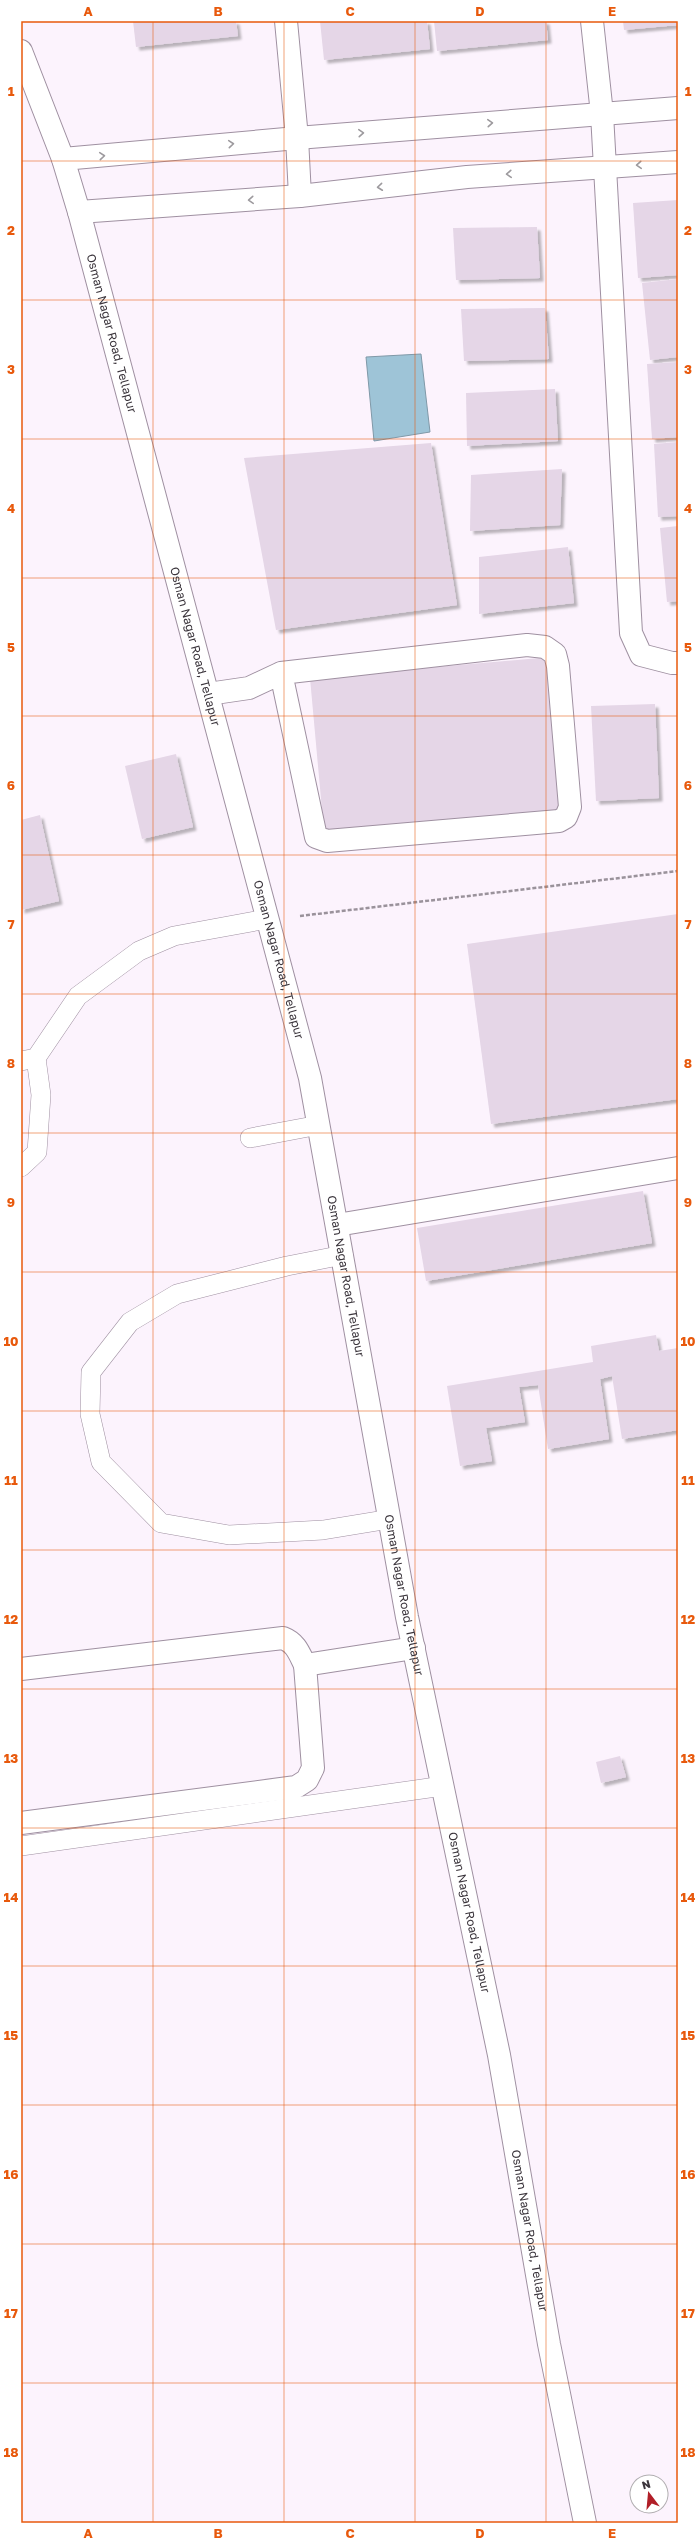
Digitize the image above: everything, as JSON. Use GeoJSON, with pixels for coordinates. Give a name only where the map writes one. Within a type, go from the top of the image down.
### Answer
{"type":"FeatureCollection","features":[{"type":"Feature","properties":{"kind":"street"},"geometry":{"type":"LineString","coordinates":[[286,21],[297,138],[300,196]]}},
{"type":"Feature","properties":{"kind":"street"},"geometry":{"type":"LineString","coordinates":[[592,21],[602,114],[631,633],[641,655],[672,663],[678,663]]}},
{"type":"Feature","properties":{"kind":"street","name":"Osman Nagar Road, Tellapur"},"geometry":{"type":"LineString","coordinates":[[21,51],[63,159],[79,212],[310,1078],[414,1648],[499,2055],[549,2344],[584,2523]]}},
{"type":"Feature","properties":{"kind":"street"},"geometry":{"type":"LineString","coordinates":[[63,159],[297,138],[678,108]]}},
{"type":"Feature","properties":{"kind":"street"},"geometry":{"type":"LineString","coordinates":[[79,212],[300,196],[467,177],[678,162]]}},
{"type":"Feature","properties":{"kind":"street"},"geometry":{"type":"LineString","coordinates":[[208,694],[249,688],[281,673],[526,645],[545,647],[555,654],[558,666],[570,807],[566,817],[559,821],[335,840],[316,837],[281,673]]}},
{"type":"Feature","properties":{"kind":"street"},"geometry":{"type":"LineString","coordinates":[[337,1225],[678,1168]]}},
{"type":"Feature","properties":{"kind":"street"},"geometry":{"type":"LineString","coordinates":[[21,1669],[283,1638],[291,1641],[297,1648],[305,1665],[313,1768],[307,1780],[296,1787],[21,1823]]}},
{"type":"Feature","properties":{"kind":"street"},"geometry":{"type":"LineString","coordinates":[[305,1665],[414,1648]]}},
{"type":"Feature","properties":{"kind":"lane"},"geometry":{"type":"LineString","coordinates":[[21,1166],[37,1152],[41,1094],[29,1060],[78,996],[139,951],[174,936],[268,919]]}},
{"type":"Feature","properties":{"kind":"lane"},"geometry":{"type":"LineString","coordinates":[[250,1138],[318,1125]]}},
{"type":"Feature","properties":{"kind":"lane"},"geometry":{"type":"LineString","coordinates":[[343,1255],[287,1266],[178,1294],[130,1322],[91,1372],[90,1414],[101,1462],[161,1523],[229,1535],[323,1530],[390,1519]]}},
{"type":"Feature","properties":{"kind":"lane"},"geometry":{"type":"LineString","coordinates":[[21,1846],[443,1786]]}},
{"type":"Feature","properties":{"kind":"path"},"geometry":{"type":"LineString","coordinates":[[268,919],[678,871]]}},
{"type":"Feature","properties":{"kind":"water"},"geometry":{"type":"Polygon","coordinates":[[[421,354],[430,432],[374,441],[366,357],[421,354]]]}},
{"type":"Feature","properties":{"kind":"building"},"geometry":{"type":"Polygon","coordinates":[[[133,21],[236,21],[238,36],[136,47],[133,21]]]}},
{"type":"Feature","properties":{"kind":"building"},"geometry":{"type":"Polygon","coordinates":[[[320,21],[427,21],[430,49],[324,60],[320,21]]]}},
{"type":"Feature","properties":{"kind":"building"},"geometry":{"type":"Polygon","coordinates":[[[434,21],[546,21],[548,40],[437,51],[434,21]]]}},
{"type":"Feature","properties":{"kind":"building"},"geometry":{"type":"Polygon","coordinates":[[[623,21],[678,21],[678,25],[624,30],[623,21]]]}},
{"type":"Feature","properties":{"kind":"building"},"geometry":{"type":"Polygon","coordinates":[[[678,200],[678,275],[638,278],[633,203],[678,200]]]}},
{"type":"Feature","properties":{"kind":"building"},"geometry":{"type":"Polygon","coordinates":[[[537,227],[540,278],[456,280],[453,228],[537,227]]]}},
{"type":"Feature","properties":{"kind":"building"},"geometry":{"type":"Polygon","coordinates":[[[678,279],[678,357],[650,360],[642,283],[678,279]]]}},
{"type":"Feature","properties":{"kind":"building"},"geometry":{"type":"Polygon","coordinates":[[[545,308],[549,359],[464,361],[461,309],[545,308]]]}},
{"type":"Feature","properties":{"kind":"building"},"geometry":{"type":"Polygon","coordinates":[[[678,362],[678,437],[652,439],[647,364],[678,362]]]}},
{"type":"Feature","properties":{"kind":"building"},"geometry":{"type":"Polygon","coordinates":[[[555,389],[558,441],[467,446],[466,393],[555,389]]]}},
{"type":"Feature","properties":{"kind":"building"},"geometry":{"type":"Polygon","coordinates":[[[678,442],[678,516],[658,517],[654,444],[678,442]]]}},
{"type":"Feature","properties":{"kind":"building"},"geometry":{"type":"Polygon","coordinates":[[[431,443],[457,605],[276,630],[244,458],[431,443]]]}},
{"type":"Feature","properties":{"kind":"building"},"geometry":{"type":"Polygon","coordinates":[[[562,469],[560,525],[470,531],[471,475],[562,469]]]}},
{"type":"Feature","properties":{"kind":"building"},"geometry":{"type":"Polygon","coordinates":[[[678,526],[678,601],[667,602],[660,528],[678,526]]]}},
{"type":"Feature","properties":{"kind":"building"},"geometry":{"type":"Polygon","coordinates":[[[568,547],[574,603],[479,614],[479,557],[568,547]]]}},
{"type":"Feature","properties":{"kind":"building"},"geometry":{"type":"Polygon","coordinates":[[[551,657],[562,816],[324,832],[310,678],[551,657]]]}},
{"type":"Feature","properties":{"kind":"building"},"geometry":{"type":"Polygon","coordinates":[[[655,704],[659,798],[596,801],[591,706],[655,704]]]}},
{"type":"Feature","properties":{"kind":"building"},"geometry":{"type":"Polygon","coordinates":[[[176,754],[193,827],[142,839],[125,766],[176,754]]]}},
{"type":"Feature","properties":{"kind":"building"},"geometry":{"type":"Polygon","coordinates":[[[40,815],[59,901],[21,910],[21,820],[40,815]]]}},
{"type":"Feature","properties":{"kind":"building"},"geometry":{"type":"Polygon","coordinates":[[[678,914],[678,1099],[491,1124],[467,944],[678,914]]]}},
{"type":"Feature","properties":{"kind":"building"},"geometry":{"type":"Polygon","coordinates":[[[643,1191],[652,1243],[426,1281],[417,1228],[643,1191]]]}},
{"type":"Feature","properties":{"kind":"building"},"geometry":{"type":"Polygon","coordinates":[[[656,1335],[659,1351],[678,1348],[678,1430],[622,1439],[612,1376],[600,1379],[609,1439],[548,1449],[538,1385],[519,1387],[525,1422],[486,1428],[492,1461],[460,1466],[447,1386],[593,1362],[591,1346],[656,1335]]]}},
{"type":"Feature","properties":{"kind":"building"},"geometry":{"type":"Polygon","coordinates":[[[620,1756],[626,1777],[601,1783],[596,1762],[620,1756]]]}}]}
